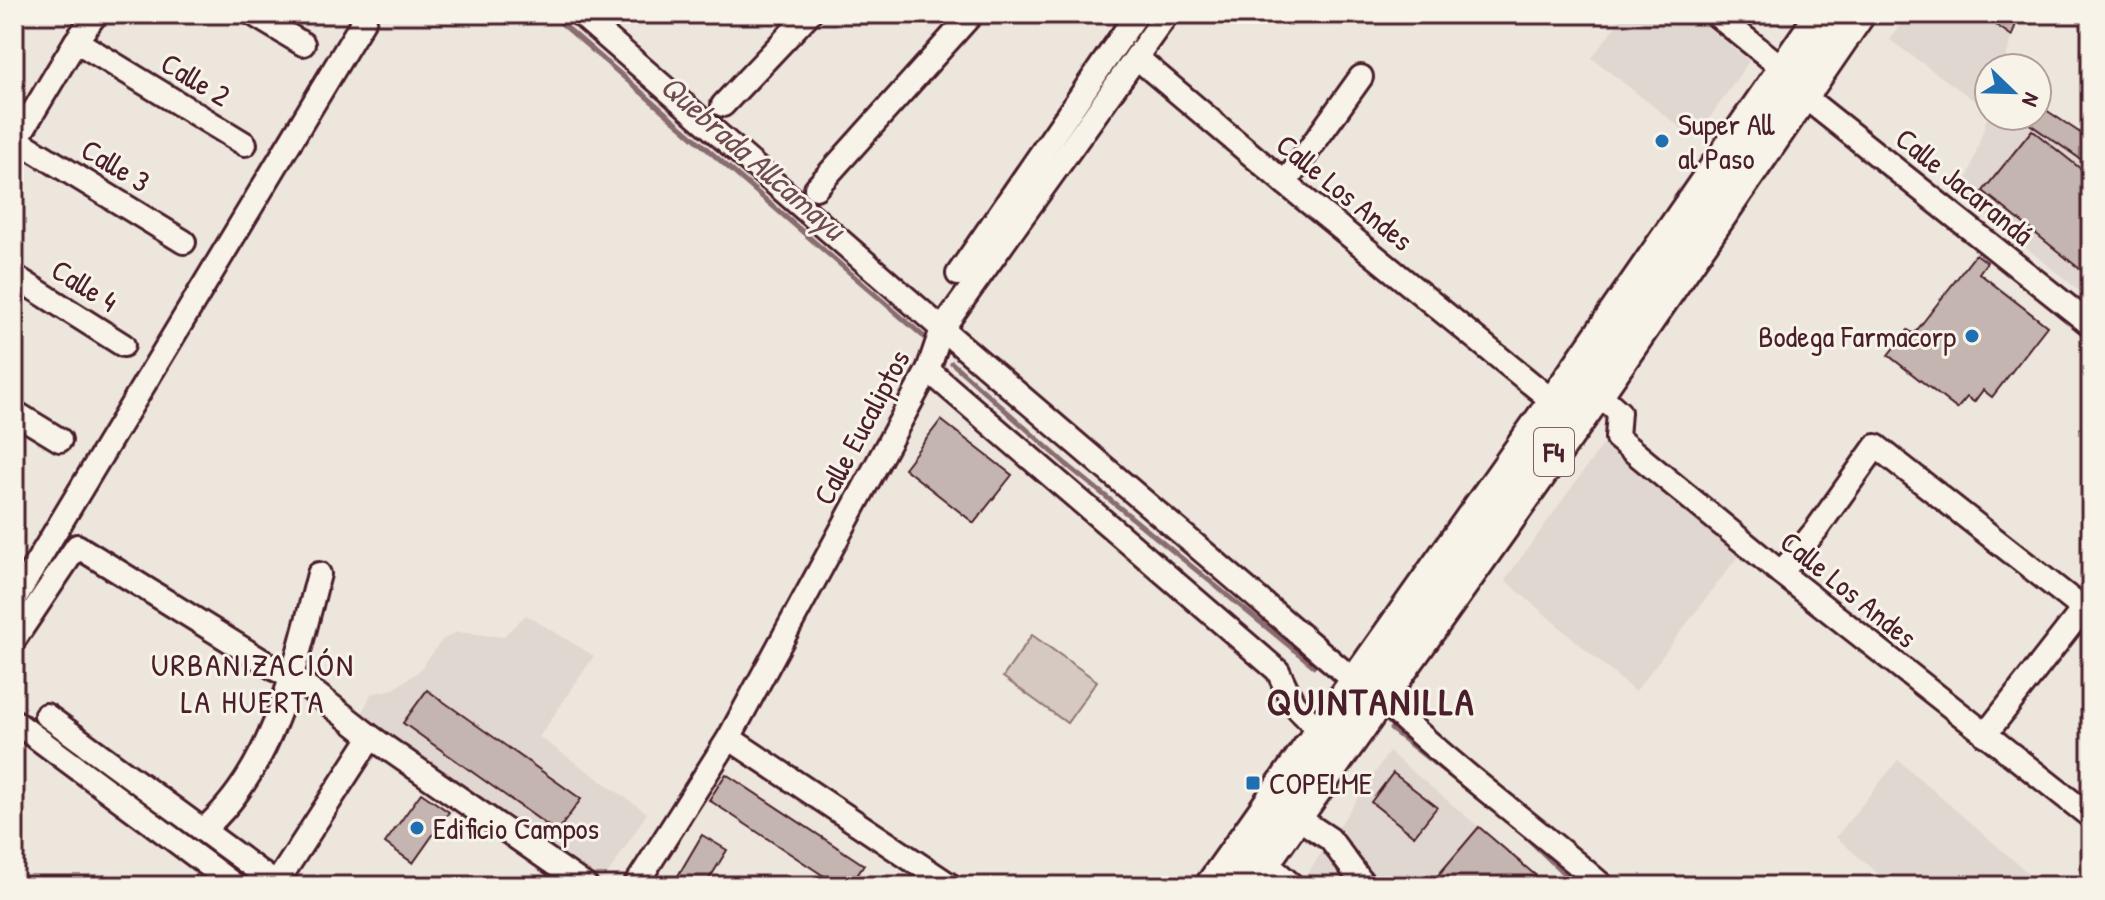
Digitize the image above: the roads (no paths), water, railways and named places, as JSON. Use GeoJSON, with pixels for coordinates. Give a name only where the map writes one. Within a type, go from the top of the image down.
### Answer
{"type":"FeatureCollection","features":[{"type":"Feature","properties":{"kind":"highway","name":"F4"},"geometry":{"type":"LineString","coordinates":[[1213,886],[1320,732],[1368,689],[1597,392],[1793,82],[1824,14]]}},
{"type":"Feature","properties":{"kind":"highway","name":"F4"},"geometry":{"type":"LineString","coordinates":[[1254,873],[1295,816],[1368,689],[1555,403],[1793,82],[1857,14]]}},
{"type":"Feature","properties":{"kind":"street"},"geometry":{"type":"LineString","coordinates":[[15,142],[76,41],[96,14]]}},
{"type":"Feature","properties":{"kind":"street"},"geometry":{"type":"LineString","coordinates":[[253,14],[303,44]]}},
{"type":"Feature","properties":{"kind":"street"},"geometry":{"type":"LineString","coordinates":[[580,14],[942,329],[1603,886]]}},
{"type":"Feature","properties":{"kind":"street"},"geometry":{"type":"LineString","coordinates":[[723,105],[809,14]]}},
{"type":"Feature","properties":{"kind":"street"},"geometry":{"type":"LineString","coordinates":[[816,188],[972,14]]}},
{"type":"Feature","properties":{"kind":"street"},"geometry":{"type":"LineString","coordinates":[[958,274],[1137,14]]}},
{"type":"Feature","properties":{"kind":"street","name":"Calle Eucaliptos"},"geometry":{"type":"LineString","coordinates":[[635,886],[729,738],[928,370],[942,329],[1167,14]]}},
{"type":"Feature","properties":{"kind":"street","name":"Calle Jacarandá"},"geometry":{"type":"LineString","coordinates":[[1715,14],[1793,82],[2091,325]]}},
{"type":"Feature","properties":{"kind":"street"},"geometry":{"type":"LineString","coordinates":[[14,600],[365,18]]}},
{"type":"Feature","properties":{"kind":"street","name":"Calle 2"},"geometry":{"type":"LineString","coordinates":[[76,41],[245,144]]}},
{"type":"Feature","properties":{"kind":"street","name":"Calle Los Andes"},"geometry":{"type":"LineString","coordinates":[[1136,57],[1555,403]]}},
{"type":"Feature","properties":{"kind":"street"},"geometry":{"type":"LineString","coordinates":[[1285,183],[1361,77]]}},
{"type":"Feature","properties":{"kind":"street","name":"Calle 3"},"geometry":{"type":"LineString","coordinates":[[15,142],[184,242]]}},
{"type":"Feature","properties":{"kind":"street","name":"Calle 4"},"geometry":{"type":"LineString","coordinates":[[14,276],[123,345]]}},
{"type":"Feature","properties":{"kind":"street"},"geometry":{"type":"LineString","coordinates":[[928,370],[1278,671],[1293,703],[1320,732]]}},
{"type":"Feature","properties":{"kind":"street","name":"Calle Los Andes"},"geometry":{"type":"LineString","coordinates":[[1597,392],[1619,412],[1617,438],[1781,573],[2091,817]]}},
{"type":"Feature","properties":{"kind":"street"},"geometry":{"type":"LineString","coordinates":[[14,412],[60,440]]}},
{"type":"Feature","properties":{"kind":"street"},"geometry":{"type":"LineString","coordinates":[[1781,573],[1876,446],[2088,608],[1985,735]]}},
{"type":"Feature","properties":{"kind":"street"},"geometry":{"type":"LineString","coordinates":[[14,640],[77,546],[277,670],[292,675],[371,737],[586,886]]}},
{"type":"Feature","properties":{"kind":"street"},"geometry":{"type":"LineString","coordinates":[[203,830],[224,812],[251,773],[292,675],[319,574]]}},
{"type":"Feature","properties":{"kind":"street"},"geometry":{"type":"LineString","coordinates":[[46,715],[278,885],[371,737]]}},
{"type":"Feature","properties":{"kind":"street"},"geometry":{"type":"LineString","coordinates":[[14,721],[236,886]]}},
{"type":"Feature","properties":{"kind":"street"},"geometry":{"type":"LineString","coordinates":[[729,738],[951,886]]}},
{"type":"Feature","properties":{"kind":"street"},"geometry":{"type":"LineString","coordinates":[[1295,816],[1330,839],[1365,886]]}},
{"type":"Feature","properties":{"kind":"street"},"geometry":{"type":"LineString","coordinates":[[1254,873],[1293,886]]}},
{"type":"Feature","properties":{"kind":"waterway","name":"Quebrada Allcamayu"},"geometry":{"type":"LineString","coordinates":[[551,14],[923,336]]}},
{"type":"Feature","properties":{"kind":"waterway","name":"Quebrada Allcamayu"},"geometry":{"type":"LineString","coordinates":[[952,363],[1066,464],[1314,666]]}},
{"type":"Feature","properties":{"kind":"waterway","name":"Quebrada Allcamayu"},"geometry":{"type":"LineString","coordinates":[[1391,729],[1521,832],[1577,886]]}},
{"type":"Feature","properties":{"kind":"place","name":"Super All al Paso"},"geometry":{"type":"Point","coordinates":[1662,141]}},
{"type":"Feature","properties":{"kind":"place","name":"Bodega Farmacorp"},"geometry":{"type":"Point","coordinates":[1972,336]}},
{"type":"Feature","properties":{"kind":"place","name":"COPELME"},"geometry":{"type":"Point","coordinates":[1253,783]}},
{"type":"Feature","properties":{"kind":"place","name":"Edificio Campos"},"geometry":{"type":"Point","coordinates":[417,828]}},
{"type":"Feature","properties":{"kind":"district","name":"URBANIZACIÓN LA HUERTA"},"geometry":{"type":"Point","coordinates":[253,682]}},
{"type":"Feature","properties":{"kind":"district","name":"QUINTANILLA"},"geometry":{"type":"Point","coordinates":[1371,701]}}]}
